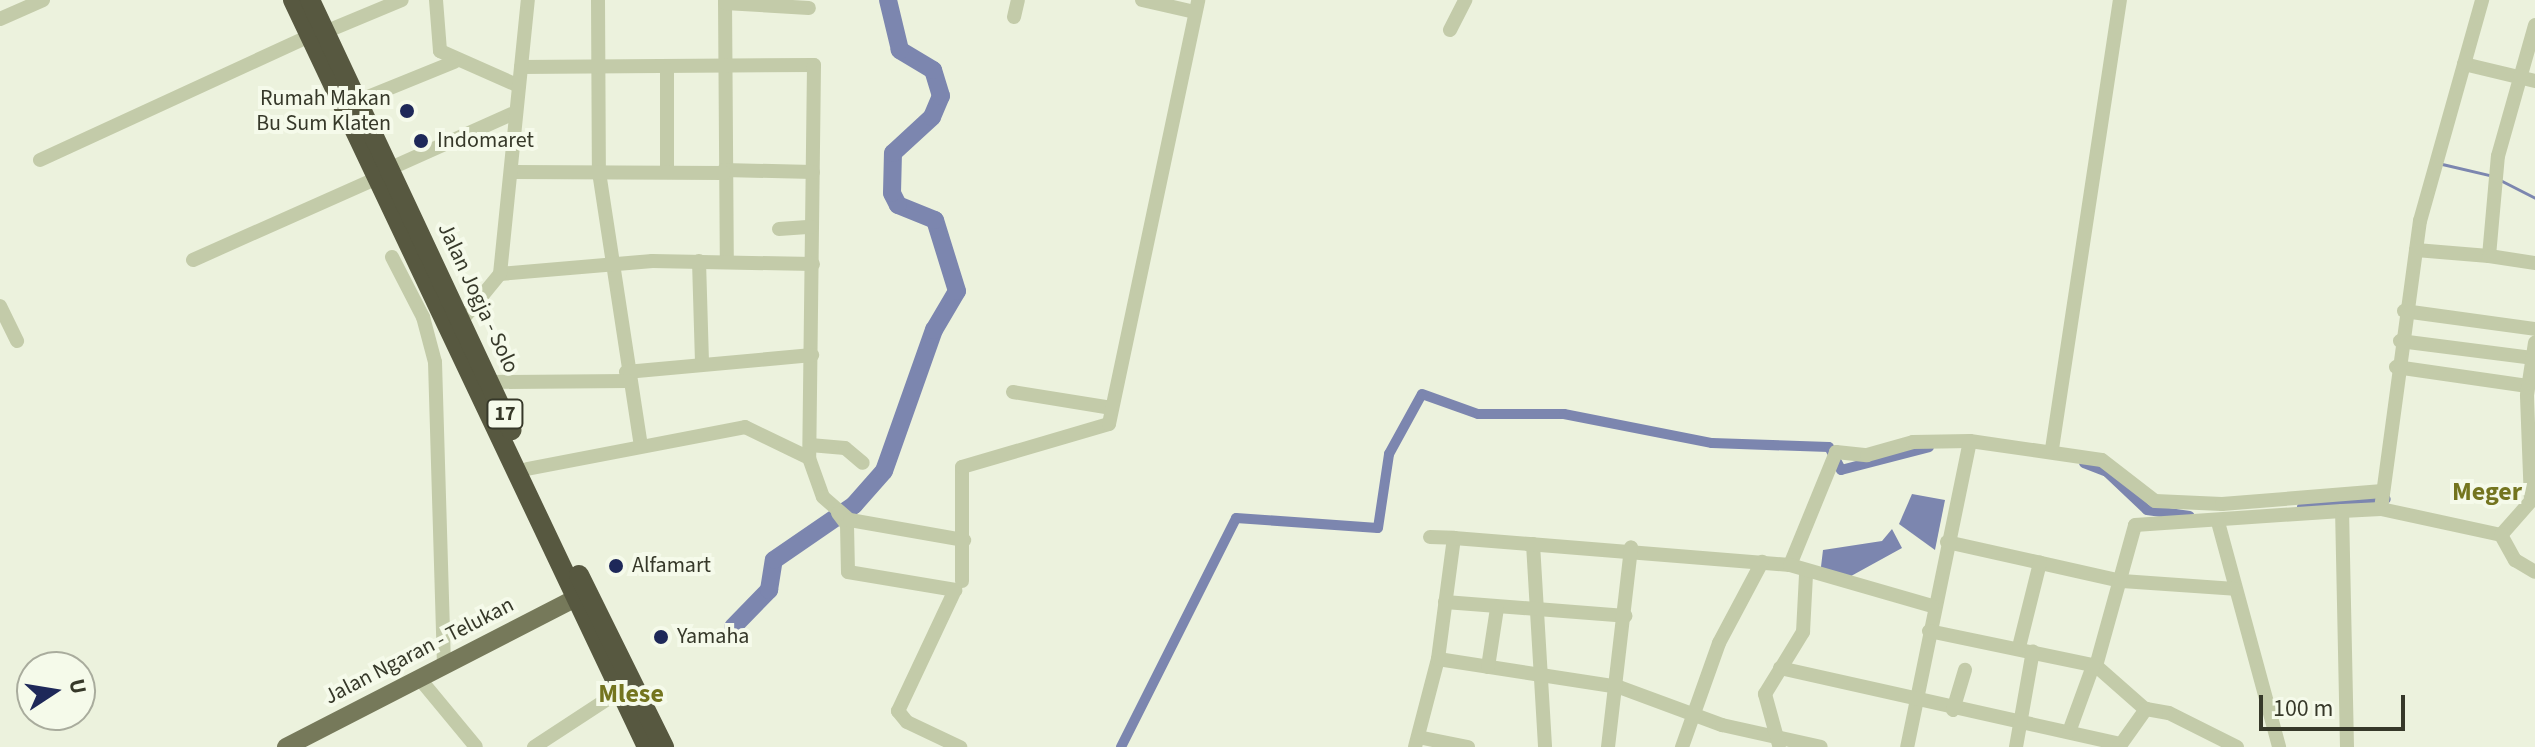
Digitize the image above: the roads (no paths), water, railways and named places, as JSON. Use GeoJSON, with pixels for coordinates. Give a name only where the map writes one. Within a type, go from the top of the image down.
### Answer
{"type":"FeatureCollection","features":[{"type":"Feature","properties":{"kind":"highway","name":"Jalan Jogja - Solo"},"geometry":{"type":"LineString","coordinates":[[293,0],[318,34],[358,101],[385,172]]}},
{"type":"Feature","properties":{"kind":"highway","name":"Jalan Jogja - Solo"},"geometry":{"type":"LineString","coordinates":[[310,0],[318,34],[416,239],[463,319],[581,595],[664,747]]}},
{"type":"Feature","properties":{"kind":"highway","name":"17"},"geometry":{"type":"LineString","coordinates":[[416,239],[581,595],[647,747]]}},
{"type":"Feature","properties":{"kind":"main road","name":"Jalan Ngaran - Telukan"},"geometry":{"type":"LineString","coordinates":[[286,747],[581,595]]}},
{"type":"Feature","properties":{"kind":"street"},"geometry":{"type":"LineString","coordinates":[[0,19],[43,0]]}},
{"type":"Feature","properties":{"kind":"street"},"geometry":{"type":"LineString","coordinates":[[40,160],[318,34],[402,0]]}},
{"type":"Feature","properties":{"kind":"street"},"geometry":{"type":"LineString","coordinates":[[436,0],[440,51],[454,62],[519,86]]}},
{"type":"Feature","properties":{"kind":"street"},"geometry":{"type":"LineString","coordinates":[[463,319],[500,274],[514,172],[516,112],[528,0]]}},
{"type":"Feature","properties":{"kind":"street"},"geometry":{"type":"LineString","coordinates":[[598,0],[599,172],[609,265],[640,441]]}},
{"type":"Feature","properties":{"kind":"street"},"geometry":{"type":"LineString","coordinates":[[1014,17],[1018,0]]}},
{"type":"Feature","properties":{"kind":"street"},"geometry":{"type":"LineString","coordinates":[[962,581],[962,467],[1104,431],[1112,408],[1197,6],[1142,0]]}},
{"type":"Feature","properties":{"kind":"street"},"geometry":{"type":"LineString","coordinates":[[1450,30],[1465,0]]}},
{"type":"Feature","properties":{"kind":"street"},"geometry":{"type":"LineString","coordinates":[[2052,449],[2120,0]]}},
{"type":"Feature","properties":{"kind":"street"},"geometry":{"type":"LineString","coordinates":[[2381,509],[2396,367],[2416,250],[2482,0]]}},
{"type":"Feature","properties":{"kind":"street"},"geometry":{"type":"LineString","coordinates":[[727,259],[725,1],[809,8]]}},
{"type":"Feature","properties":{"kind":"street"},"geometry":{"type":"LineString","coordinates":[[2489,256],[2498,156],[2535,25]]}},
{"type":"Feature","properties":{"kind":"street"},"geometry":{"type":"LineString","coordinates":[[358,101],[454,62]]}},
{"type":"Feature","properties":{"kind":"street"},"geometry":{"type":"LineString","coordinates":[[2464,64],[2535,81]]}},
{"type":"Feature","properties":{"kind":"street"},"geometry":{"type":"LineString","coordinates":[[521,67],[667,70],[814,65],[810,451],[823,497],[843,515],[847,525],[848,572],[955,590],[898,711],[907,722],[960,747]]}},
{"type":"Feature","properties":{"kind":"street"},"geometry":{"type":"LineString","coordinates":[[667,70],[667,171]]}},
{"type":"Feature","properties":{"kind":"street"},"geometry":{"type":"LineString","coordinates":[[193,260],[516,112]]}},
{"type":"Feature","properties":{"kind":"street"},"geometry":{"type":"LineString","coordinates":[[514,172],[813,172]]}},
{"type":"Feature","properties":{"kind":"street"},"geometry":{"type":"LineString","coordinates":[[779,229],[811,227]]}},
{"type":"Feature","properties":{"kind":"street"},"geometry":{"type":"LineString","coordinates":[[2416,250],[2535,263]]}},
{"type":"Feature","properties":{"kind":"street"},"geometry":{"type":"LineString","coordinates":[[392,257],[423,317],[435,362],[444,665]]}},
{"type":"Feature","properties":{"kind":"street"},"geometry":{"type":"LineString","coordinates":[[500,274],[727,259],[813,264]]}},
{"type":"Feature","properties":{"kind":"street"},"geometry":{"type":"LineString","coordinates":[[699,261],[702,364]]}},
{"type":"Feature","properties":{"kind":"street"},"geometry":{"type":"LineString","coordinates":[[0,306],[17,341]]}},
{"type":"Feature","properties":{"kind":"street"},"geometry":{"type":"LineString","coordinates":[[2404,311],[2535,329]]}},
{"type":"Feature","properties":{"kind":"street"},"geometry":{"type":"LineString","coordinates":[[2400,341],[2534,351],[2530,392],[2533,501],[2501,535]]}},
{"type":"Feature","properties":{"kind":"street"},"geometry":{"type":"LineString","coordinates":[[491,382],[627,376],[702,364],[812,355]]}},
{"type":"Feature","properties":{"kind":"street"},"geometry":{"type":"LineString","coordinates":[[2396,367],[2530,392]]}},
{"type":"Feature","properties":{"kind":"street"},"geometry":{"type":"LineString","coordinates":[[1013,392],[1112,408]]}},
{"type":"Feature","properties":{"kind":"street"},"geometry":{"type":"LineString","coordinates":[[527,469],[640,441],[745,427],[810,451],[845,448],[863,463]]}},
{"type":"Feature","properties":{"kind":"street"},"geometry":{"type":"LineString","coordinates":[[1907,747],[1932,606],[1970,441]]}},
{"type":"Feature","properties":{"kind":"street"},"geometry":{"type":"LineString","coordinates":[[1790,565],[1836,452],[1867,455],[1913,442],[1970,441],[2052,449],[2107,461],[2155,501],[2222,504],[2382,491]]}},
{"type":"Feature","properties":{"kind":"street"},"geometry":{"type":"LineString","coordinates":[[2069,732],[2094,666],[2136,524],[2218,522],[2381,509],[2501,535],[2515,560],[2535,572]]}},
{"type":"Feature","properties":{"kind":"street"},"geometry":{"type":"LineString","coordinates":[[2342,511],[2347,747]]}},
{"type":"Feature","properties":{"kind":"street"},"geometry":{"type":"LineString","coordinates":[[843,515],[964,540]]}},
{"type":"Feature","properties":{"kind":"street"},"geometry":{"type":"LineString","coordinates":[[2218,522],[2279,747]]}},
{"type":"Feature","properties":{"kind":"street"},"geometry":{"type":"LineString","coordinates":[[1430,537],[1631,547],[1790,565],[1806,575],[1932,606]]}},
{"type":"Feature","properties":{"kind":"street"},"geometry":{"type":"LineString","coordinates":[[1454,538],[1438,659],[1416,742],[1468,747]]}},
{"type":"Feature","properties":{"kind":"street"},"geometry":{"type":"LineString","coordinates":[[1947,542],[2121,581],[2235,589]]}},
{"type":"Feature","properties":{"kind":"street"},"geometry":{"type":"LineString","coordinates":[[1533,544],[1545,747]]}},
{"type":"Feature","properties":{"kind":"street"},"geometry":{"type":"LineString","coordinates":[[1608,747],[1619,687],[1631,547]]}},
{"type":"Feature","properties":{"kind":"street"},"geometry":{"type":"LineString","coordinates":[[1682,747],[1719,643],[1762,562]]}},
{"type":"Feature","properties":{"kind":"street"},"geometry":{"type":"LineString","coordinates":[[2016,747],[2026,649],[2040,563]]}},
{"type":"Feature","properties":{"kind":"street"},"geometry":{"type":"LineString","coordinates":[[1778,743],[1765,694],[1803,632],[1806,575]]}},
{"type":"Feature","properties":{"kind":"street"},"geometry":{"type":"LineString","coordinates":[[1445,602],[1625,616]]}},
{"type":"Feature","properties":{"kind":"street"},"geometry":{"type":"LineString","coordinates":[[1488,667],[1497,608]]}},
{"type":"Feature","properties":{"kind":"street"},"geometry":{"type":"LineString","coordinates":[[1929,631],[2026,649],[2094,666],[2145,709],[2169,713],[2237,747]]}},
{"type":"Feature","properties":{"kind":"street"},"geometry":{"type":"LineString","coordinates":[[1438,659],[1619,687],[1694,716],[1778,743],[1821,747]]}},
{"type":"Feature","properties":{"kind":"street"},"geometry":{"type":"LineString","coordinates":[[1780,668],[1916,703],[2069,732],[2120,746],[2145,709]]}},
{"type":"Feature","properties":{"kind":"street"},"geometry":{"type":"LineString","coordinates":[[1953,710],[1965,670]]}},
{"type":"Feature","properties":{"kind":"street"},"geometry":{"type":"LineString","coordinates":[[419,678],[476,747]]}},
{"type":"Feature","properties":{"kind":"street"},"geometry":{"type":"LineString","coordinates":[[534,747],[621,690]]}},
{"type":"Feature","properties":{"kind":"water"},"geometry":{"type":"Polygon","coordinates":[[[1912,494],[1945,500],[1935,550],[1899,524],[1912,494]]]}},
{"type":"Feature","properties":{"kind":"water"},"geometry":{"type":"Polygon","coordinates":[[[1892,529],[1902,548],[1842,581],[1820,575],[1823,550],[1882,541],[1892,529]]]}},
{"type":"Feature","properties":{"kind":"waterway"},"geometry":{"type":"LineString","coordinates":[[733,627],[769,590],[774,560],[854,505],[884,471],[934,330],[957,291],[935,220],[898,205],[892,193],[893,153],[932,117],[941,96],[933,70],[900,50],[888,0]]}},
{"type":"Feature","properties":{"kind":"waterway"},"geometry":{"type":"LineString","coordinates":[[2442,164],[2493,176]]}},
{"type":"Feature","properties":{"kind":"waterway"},"geometry":{"type":"LineString","coordinates":[[2500,180],[2535,198]]}},
{"type":"Feature","properties":{"kind":"waterway"},"geometry":{"type":"LineString","coordinates":[[1121,747],[1236,518],[1378,528],[1389,454],[1422,394],[1478,414],[1564,414],[1712,443],[1829,447],[1841,470],[1929,447]]}},
{"type":"Feature","properties":{"kind":"waterway"},"geometry":{"type":"LineString","coordinates":[[2084,463],[2107,472],[2147,510],[2190,516]]}},
{"type":"Feature","properties":{"kind":"waterway"},"geometry":{"type":"LineString","coordinates":[[2302,507],[2386,499]]}},
{"type":"Feature","properties":{"kind":"place","name":"Rumah Makan Bu Sum Klaten"},"geometry":{"type":"Point","coordinates":[407,111]}},
{"type":"Feature","properties":{"kind":"place","name":"Indomaret"},"geometry":{"type":"Point","coordinates":[421,141]}},
{"type":"Feature","properties":{"kind":"place","name":"Alfamart"},"geometry":{"type":"Point","coordinates":[616,566]}},
{"type":"Feature","properties":{"kind":"place","name":"Yamaha"},"geometry":{"type":"Point","coordinates":[661,637]}},
{"type":"Feature","properties":{"kind":"district","name":"Meger"},"geometry":{"type":"Point","coordinates":[2487,492]}},
{"type":"Feature","properties":{"kind":"district","name":"Mlese"},"geometry":{"type":"Point","coordinates":[631,694]}}]}
